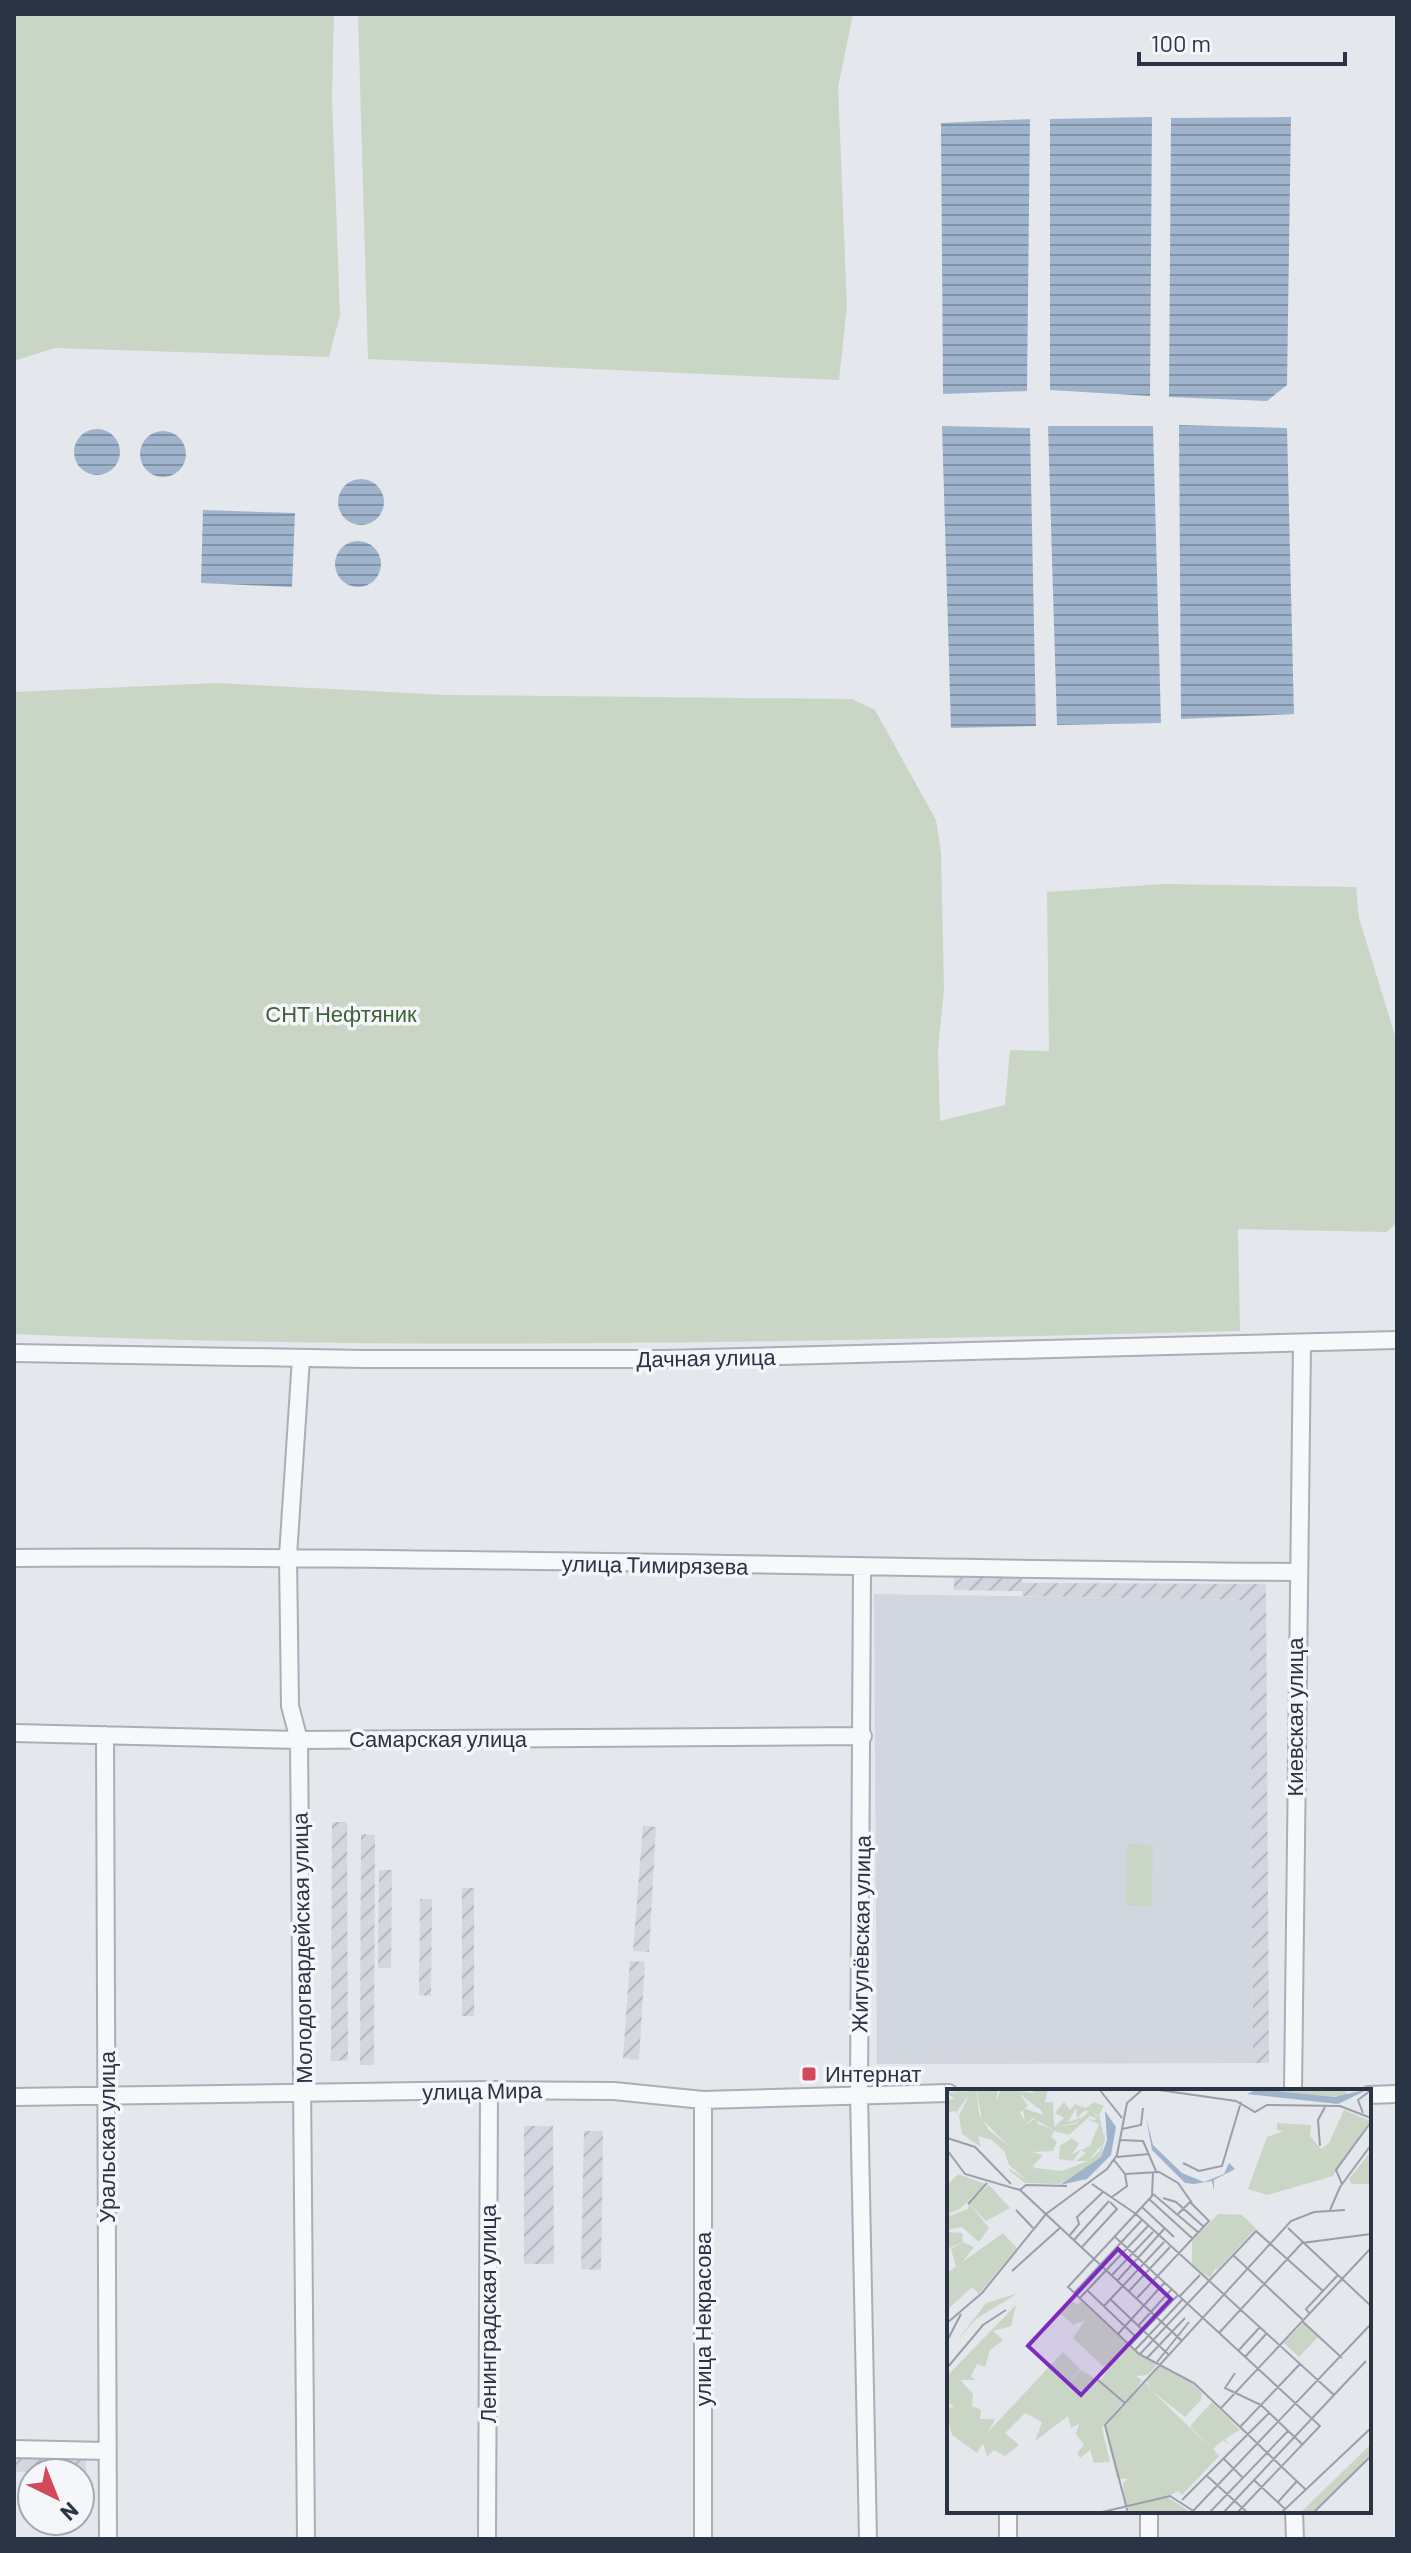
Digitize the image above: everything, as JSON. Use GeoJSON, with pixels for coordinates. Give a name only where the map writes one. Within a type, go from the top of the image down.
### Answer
{"type":"FeatureCollection","features":[{"type":"Feature","properties":{"kind":"street","name":"Дачная улица"},"geometry":{"type":"LineString","coordinates":[[14,1353],[301,1358],[678,1359],[1397,1340]]}},
{"type":"Feature","properties":{"kind":"street","name":"Киевская улица"},"geometry":{"type":"LineString","coordinates":[[1293,2089],[1302,1343]]}},
{"type":"Feature","properties":{"kind":"street","name":"Молодогвардейская улица"},"geometry":{"type":"LineString","coordinates":[[301,1358],[288,1556],[290,1706],[299,1740],[306,2539]]}},
{"type":"Feature","properties":{"kind":"street","name":"улица Тимирязева"},"geometry":{"type":"LineString","coordinates":[[14,1558],[288,1556],[862,1569],[1297,1572]]}},
{"type":"Feature","properties":{"kind":"street","name":"Жигулёвская улица"},"geometry":{"type":"LineString","coordinates":[[862,1569],[859,2094],[868,2539]]}},
{"type":"Feature","properties":{"kind":"street","name":"Самарская улица"},"geometry":{"type":"LineString","coordinates":[[14,1733],[299,1740],[863,1736]]}},
{"type":"Feature","properties":{"kind":"street","name":"Уральская улица"},"geometry":{"type":"LineString","coordinates":[[105,1735],[108,2539]]}},
{"type":"Feature","properties":{"kind":"street","name":"улица Мира"},"geometry":{"type":"LineString","coordinates":[[14,2097],[489,2090],[614,2091],[703,2100],[947,2093]]}},
{"type":"Feature","properties":{"kind":"street","name":"Ленинградская улица"},"geometry":{"type":"LineString","coordinates":[[487,2539],[489,2090]]}},
{"type":"Feature","properties":{"kind":"street"},"geometry":{"type":"LineString","coordinates":[[1371,2095],[1397,2094]]}},
{"type":"Feature","properties":{"kind":"street","name":"улица Некрасова"},"geometry":{"type":"LineString","coordinates":[[703,2100],[703,2539]]}},
{"type":"Feature","properties":{"kind":"street"},"geometry":{"type":"LineString","coordinates":[[14,2449],[106,2451]]}},
{"type":"Feature","properties":{"kind":"street"},"geometry":{"type":"LineString","coordinates":[[1008,2513],[1008,2539]]}},
{"type":"Feature","properties":{"kind":"street"},"geometry":{"type":"LineString","coordinates":[[1149,2513],[1149,2539]]}},
{"type":"Feature","properties":{"kind":"street"},"geometry":{"type":"LineString","coordinates":[[1294,2513],[1295,2539]]}},
{"type":"Feature","properties":{"kind":"shaded area"},"geometry":{"type":"Polygon","coordinates":[[[954,1576],[1022,1578],[1023,1583],[1266,1584],[1269,2063],[1253,2063],[1250,1600],[1023,1596],[1022,1591],[954,1590],[954,1576]]]}},
{"type":"Feature","properties":{"kind":"shaded area"},"geometry":{"type":"Polygon","coordinates":[[[874,1594],[1250,1600],[1253,2063],[877,2064],[874,1594]]]}},
{"type":"Feature","properties":{"kind":"shaded area"},"geometry":{"type":"Polygon","coordinates":[[[332,1822],[347,1822],[348,2060],[331,2061],[332,1822]]]}},
{"type":"Feature","properties":{"kind":"shaded area"},"geometry":{"type":"Polygon","coordinates":[[[643,1826],[656,1827],[649,1952],[633,1951],[643,1826]]]}},
{"type":"Feature","properties":{"kind":"shaded area"},"geometry":{"type":"Polygon","coordinates":[[[361,1834],[375,1835],[374,2065],[360,2065],[361,1834]]]}},
{"type":"Feature","properties":{"kind":"shaded area"},"geometry":{"type":"Polygon","coordinates":[[[379,1870],[392,1870],[391,1968],[378,1968],[379,1870]]]}},
{"type":"Feature","properties":{"kind":"shaded area"},"geometry":{"type":"Polygon","coordinates":[[[462,1888],[474,1888],[474,2016],[462,2016],[462,1888]]]}},
{"type":"Feature","properties":{"kind":"shaded area"},"geometry":{"type":"Polygon","coordinates":[[[420,1899],[432,1899],[431,1996],[419,1995],[420,1899]]]}},
{"type":"Feature","properties":{"kind":"shaded area"},"geometry":{"type":"Polygon","coordinates":[[[630,1961],[645,1962],[639,2060],[623,2058],[630,1961]]]}},
{"type":"Feature","properties":{"kind":"shaded area"},"geometry":{"type":"Polygon","coordinates":[[[524,2126],[553,2126],[554,2264],[524,2264],[524,2126]]]}},
{"type":"Feature","properties":{"kind":"shaded area"},"geometry":{"type":"Polygon","coordinates":[[[584,2131],[603,2131],[601,2270],[581,2269],[584,2131]]]}},
{"type":"Feature","properties":{"kind":"green space"},"geometry":{"type":"Polygon","coordinates":[[[14,14],[334,14],[332,97],[340,315],[329,357],[55,348],[14,361],[14,14]]]}},
{"type":"Feature","properties":{"kind":"green space"},"geometry":{"type":"Polygon","coordinates":[[[358,14],[853,14],[838,87],[847,306],[839,380],[368,359],[358,14]]]}},
{"type":"Feature","properties":{"kind":"green space","name":"СНТ Нефтяник"},"geometry":{"type":"Polygon","coordinates":[[[216,683],[447,695],[852,699],[875,710],[936,820],[941,853],[944,988],[938,1051],[940,1121],[1005,1105],[1010,1050],[1049,1051],[1047,892],[1164,884],[1356,887],[1359,918],[1397,1042],[1397,1222],[1387,1232],[1238,1229],[1240,1331],[474,1344],[14,1334],[14,692],[216,683]]]}},
{"type":"Feature","properties":{"kind":"green space"},"geometry":{"type":"Polygon","coordinates":[[[1127,1844],[1153,1845],[1152,1906],[1126,1905],[1127,1844]]]}},
{"type":"Feature","properties":{"kind":"water"},"geometry":{"type":"Polygon","coordinates":[[[1152,117],[1150,396],[1050,390],[1050,119],[1152,117]]]}},
{"type":"Feature","properties":{"kind":"water"},"geometry":{"type":"Polygon","coordinates":[[[1291,117],[1287,385],[1267,401],[1169,397],[1171,118],[1291,117]]]}},
{"type":"Feature","properties":{"kind":"water"},"geometry":{"type":"Polygon","coordinates":[[[1030,119],[1027,391],[943,394],[941,123],[1030,119]]]}},
{"type":"Feature","properties":{"kind":"water"},"geometry":{"type":"Polygon","coordinates":[[[1179,425],[1287,428],[1294,714],[1181,719],[1179,425]]]}},
{"type":"Feature","properties":{"kind":"water"},"geometry":{"type":"Polygon","coordinates":[[[942,426],[1030,428],[1036,726],[951,728],[942,426]]]}},
{"type":"Feature","properties":{"kind":"water"},"geometry":{"type":"Polygon","coordinates":[[[1048,426],[1153,426],[1161,723],[1057,725],[1048,426]]]}},
{"type":"Feature","properties":{"kind":"water"},"geometry":{"type":"Polygon","coordinates":[[[97,429],[106,430],[113,436],[119,443],[119,461],[113,468],[106,474],[97,475],[88,474],[81,468],[75,461],[74,452],[75,443],[81,436],[88,430],[97,429]]]}},
{"type":"Feature","properties":{"kind":"water"},"geometry":{"type":"Polygon","coordinates":[[[163,431],[180,437],[186,454],[180,471],[163,477],[146,471],[140,454],[146,437],[163,431]]]}},
{"type":"Feature","properties":{"kind":"water"},"geometry":{"type":"Polygon","coordinates":[[[361,479],[370,480],[377,486],[383,493],[383,511],[377,518],[370,524],[361,525],[352,524],[345,518],[339,511],[338,502],[339,493],[345,486],[352,480],[361,479]]]}},
{"type":"Feature","properties":{"kind":"water"},"geometry":{"type":"Polygon","coordinates":[[[203,510],[295,513],[292,587],[201,583],[203,510]]]}},
{"type":"Feature","properties":{"kind":"water"},"geometry":{"type":"Polygon","coordinates":[[[358,541],[367,542],[374,548],[380,555],[380,573],[374,580],[367,586],[358,587],[349,586],[342,580],[336,573],[335,564],[336,555],[342,548],[349,542],[358,541]]]}},
{"type":"Feature","properties":{"kind":"place","name":"Интернат"},"geometry":{"type":"Point","coordinates":[809,2074]}}]}
